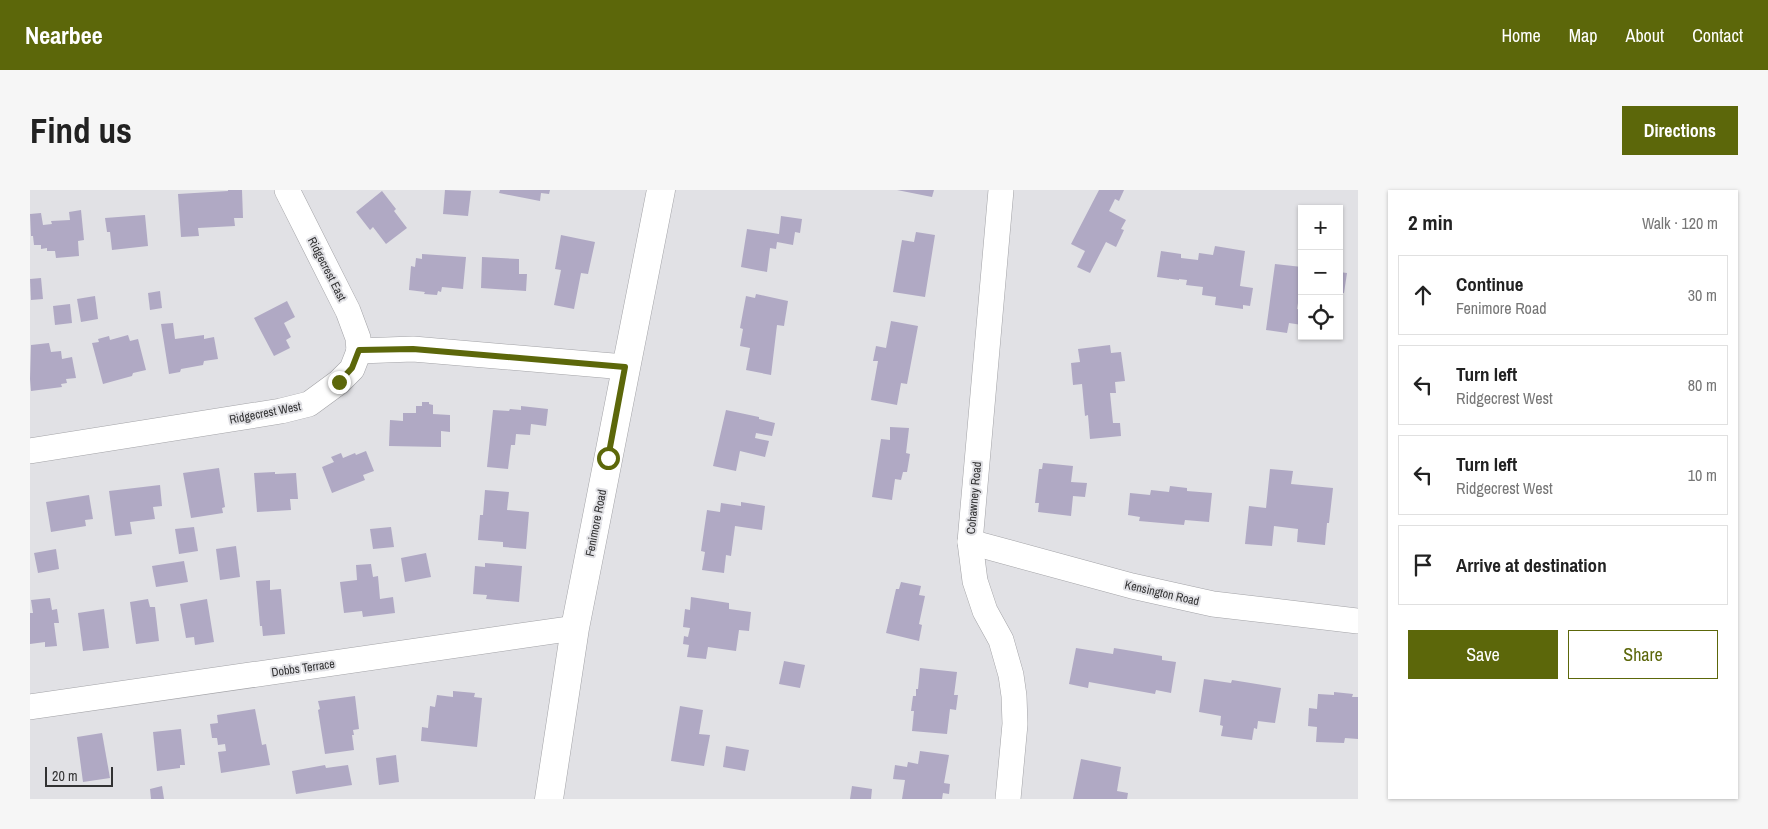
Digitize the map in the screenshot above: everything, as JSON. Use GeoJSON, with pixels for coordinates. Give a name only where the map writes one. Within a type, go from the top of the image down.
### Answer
{"type":"FeatureCollection","features":[{"type":"Feature","properties":{"kind":"main road","name":"Fenimore Road"},"geometry":{"type":"LineString","coordinates":[[549,799],[575,628],[661,190]]}},
{"type":"Feature","properties":{"kind":"street","name":"Ridgecrest East"},"geometry":{"type":"LineString","coordinates":[[287,190],[348,311],[358,338],[359,350]]}},
{"type":"Feature","properties":{"kind":"street","name":"Cohawney Road"},"geometry":{"type":"LineString","coordinates":[[1000,190],[970,542],[976,581],[985,611],[1001,640],[1011,675],[1015,724],[1008,799]]}},
{"type":"Feature","properties":{"kind":"street"},"geometry":{"type":"LineString","coordinates":[[359,350],[413,349],[625,367]]}},
{"type":"Feature","properties":{"kind":"street","name":"Ridgecrest West"},"geometry":{"type":"LineString","coordinates":[[30,451],[281,411],[309,404],[339,382],[352,368],[359,350]]}},
{"type":"Feature","properties":{"kind":"street","name":"Kensington Road"},"geometry":{"type":"LineString","coordinates":[[970,542],[1132,586],[1213,604],[1358,621]]}},
{"type":"Feature","properties":{"kind":"street","name":"Dobbs Terrace"},"geometry":{"type":"LineString","coordinates":[[30,707],[575,628]]}},
{"type":"Feature","properties":{"kind":"building"},"geometry":{"type":"Polygon","coordinates":[[[242,190],[243,218],[234,218],[235,226],[198,228],[199,236],[181,237],[178,194],[242,190]]]}},
{"type":"Feature","properties":{"kind":"building"},"geometry":{"type":"Polygon","coordinates":[[[445,190],[471,191],[468,216],[443,214],[445,190]]]}},
{"type":"Feature","properties":{"kind":"building"},"geometry":{"type":"Polygon","coordinates":[[[500,190],[550,190],[549,194],[541,193],[540,201],[499,193],[500,190]]]}},
{"type":"Feature","properties":{"kind":"building"},"geometry":{"type":"Polygon","coordinates":[[[897,190],[934,190],[932,197],[897,190]]]}},
{"type":"Feature","properties":{"kind":"building"},"geometry":{"type":"Polygon","coordinates":[[[1099,190],[1124,190],[1119,201],[1115,199],[1109,211],[1126,220],[1121,229],[1124,230],[1116,247],[1106,242],[1090,273],[1077,267],[1085,251],[1071,244],[1099,190]]]}},
{"type":"Feature","properties":{"kind":"building"},"geometry":{"type":"Polygon","coordinates":[[[382,191],[396,209],[394,211],[407,228],[386,244],[373,227],[370,230],[356,212],[382,191]]]}},
{"type":"Feature","properties":{"kind":"building"},"geometry":{"type":"Polygon","coordinates":[[[81,210],[84,240],[78,241],[79,256],[56,258],[55,251],[47,251],[47,248],[41,249],[41,245],[34,245],[33,236],[31,236],[30,214],[41,213],[43,225],[52,224],[51,221],[70,220],[69,212],[81,210]]]}},
{"type":"Feature","properties":{"kind":"building"},"geometry":{"type":"Polygon","coordinates":[[[145,215],[148,246],[112,250],[110,232],[107,232],[105,218],[145,215]]]}},
{"type":"Feature","properties":{"kind":"building"},"geometry":{"type":"Polygon","coordinates":[[[781,216],[802,219],[800,233],[795,232],[793,245],[777,242],[776,249],[770,248],[767,272],[741,267],[747,229],[779,234],[781,216]]]}},
{"type":"Feature","properties":{"kind":"building"},"geometry":{"type":"Polygon","coordinates":[[[916,232],[935,235],[925,297],[893,292],[902,240],[914,242],[916,232]]]}},
{"type":"Feature","properties":{"kind":"building"},"geometry":{"type":"Polygon","coordinates":[[[561,235],[595,242],[588,274],[581,273],[574,309],[554,305],[561,270],[555,269],[561,235]]]}},
{"type":"Feature","properties":{"kind":"building"},"geometry":{"type":"Polygon","coordinates":[[[1215,246],[1245,251],[1240,286],[1253,288],[1250,306],[1243,305],[1243,309],[1215,305],[1216,297],[1202,295],[1203,287],[1186,285],[1187,280],[1157,277],[1161,251],[1181,254],[1181,258],[1198,260],[1199,253],[1213,255],[1215,246]]]}},
{"type":"Feature","properties":{"kind":"building"},"geometry":{"type":"Polygon","coordinates":[[[422,254],[466,257],[463,289],[442,287],[441,292],[438,291],[437,295],[409,290],[411,266],[415,267],[416,258],[422,259],[422,254]]]}},
{"type":"Feature","properties":{"kind":"building"},"geometry":{"type":"Polygon","coordinates":[[[482,257],[519,259],[519,274],[527,274],[526,291],[481,288],[482,257]]]}},
{"type":"Feature","properties":{"kind":"building"},"geometry":{"type":"Polygon","coordinates":[[[1275,264],[1298,267],[1298,324],[1289,323],[1287,333],[1266,330],[1275,264]]]}},
{"type":"Feature","properties":{"kind":"building"},"geometry":{"type":"Polygon","coordinates":[[[1343,272],[1347,273],[1343,293],[1343,272]]]}},
{"type":"Feature","properties":{"kind":"building"},"geometry":{"type":"Polygon","coordinates":[[[41,278],[43,299],[31,300],[30,279],[41,278]]]}},
{"type":"Feature","properties":{"kind":"building"},"geometry":{"type":"Polygon","coordinates":[[[160,291],[162,308],[150,310],[148,293],[160,291]]]}},
{"type":"Feature","properties":{"kind":"building"},"geometry":{"type":"Polygon","coordinates":[[[756,294],[788,301],[784,326],[777,325],[771,375],[746,370],[750,348],[740,346],[743,329],[740,328],[746,296],[755,298],[756,294]]]}},
{"type":"Feature","properties":{"kind":"building"},"geometry":{"type":"Polygon","coordinates":[[[95,296],[98,319],[81,322],[77,299],[95,296]]]}},
{"type":"Feature","properties":{"kind":"building"},"geometry":{"type":"Polygon","coordinates":[[[287,301],[295,317],[284,323],[291,337],[286,340],[290,348],[274,356],[254,318],[287,301]]]}},
{"type":"Feature","properties":{"kind":"building"},"geometry":{"type":"Polygon","coordinates":[[[70,304],[72,323],[55,325],[53,306],[70,304]]]}},
{"type":"Feature","properties":{"kind":"building"},"geometry":{"type":"Polygon","coordinates":[[[891,321],[918,326],[907,384],[901,383],[897,405],[871,400],[878,361],[873,361],[876,346],[886,348],[891,321]]]}},
{"type":"Feature","properties":{"kind":"building"},"geometry":{"type":"Polygon","coordinates":[[[173,323],[175,339],[204,335],[204,339],[214,337],[218,359],[204,361],[203,365],[181,369],[180,372],[169,374],[161,324],[173,323]]]}},
{"type":"Feature","properties":{"kind":"building"},"geometry":{"type":"Polygon","coordinates":[[[128,335],[130,341],[138,339],[146,370],[103,384],[92,343],[99,342],[98,339],[109,336],[110,340],[128,335]]]}},
{"type":"Feature","properties":{"kind":"building"},"geometry":{"type":"Polygon","coordinates":[[[49,343],[51,352],[61,351],[62,359],[72,357],[76,378],[66,379],[67,383],[61,384],[62,387],[31,391],[31,345],[49,343]]]}},
{"type":"Feature","properties":{"kind":"building"},"geometry":{"type":"Polygon","coordinates":[[[1110,345],[1111,353],[1121,352],[1125,381],[1115,382],[1116,393],[1110,393],[1113,423],[1120,423],[1121,436],[1090,439],[1088,415],[1085,416],[1082,384],[1073,385],[1071,363],[1080,362],[1078,349],[1110,345]]]}},
{"type":"Feature","properties":{"kind":"building"},"geometry":{"type":"Polygon","coordinates":[[[422,402],[429,402],[429,404],[433,405],[433,414],[450,415],[450,432],[441,431],[441,447],[389,446],[390,420],[403,421],[403,413],[416,413],[416,406],[422,406],[422,402]]]}},
{"type":"Feature","properties":{"kind":"building"},"geometry":{"type":"Polygon","coordinates":[[[521,406],[548,409],[546,426],[531,424],[530,435],[516,434],[515,445],[511,445],[508,469],[487,467],[493,410],[521,410],[521,406]]]}},
{"type":"Feature","properties":{"kind":"building"},"geometry":{"type":"Polygon","coordinates":[[[726,410],[759,417],[759,419],[775,423],[772,436],[756,433],[755,438],[769,441],[765,457],[740,451],[736,471],[713,466],[726,410]]]}},
{"type":"Feature","properties":{"kind":"building"},"geometry":{"type":"Polygon","coordinates":[[[890,427],[909,428],[906,453],[910,454],[907,472],[903,472],[901,480],[895,479],[892,500],[872,497],[881,439],[890,440],[890,427]]]}},
{"type":"Feature","properties":{"kind":"building"},"geometry":{"type":"Polygon","coordinates":[[[366,451],[374,471],[363,475],[365,480],[332,493],[322,467],[334,462],[331,457],[341,453],[343,458],[366,451]]]}},
{"type":"Feature","properties":{"kind":"building"},"geometry":{"type":"Polygon","coordinates":[[[1043,463],[1073,466],[1071,482],[1087,483],[1085,497],[1073,496],[1071,516],[1038,512],[1039,503],[1035,503],[1039,469],[1042,469],[1043,463]]]}},
{"type":"Feature","properties":{"kind":"building"},"geometry":{"type":"Polygon","coordinates":[[[219,468],[225,507],[222,508],[223,513],[191,518],[183,473],[219,468]]]}},
{"type":"Feature","properties":{"kind":"building"},"geometry":{"type":"Polygon","coordinates":[[[1270,469],[1293,471],[1291,484],[1333,488],[1325,545],[1297,542],[1298,529],[1274,526],[1272,546],[1245,544],[1249,506],[1266,508],[1270,469]]]}},
{"type":"Feature","properties":{"kind":"building"},"geometry":{"type":"Polygon","coordinates":[[[275,472],[275,474],[296,473],[298,499],[290,499],[291,510],[257,512],[254,473],[275,472]]]}},
{"type":"Feature","properties":{"kind":"building"},"geometry":{"type":"Polygon","coordinates":[[[160,485],[162,506],[153,507],[155,519],[130,522],[132,534],[115,536],[109,491],[160,485]]]}},
{"type":"Feature","properties":{"kind":"building"},"geometry":{"type":"Polygon","coordinates":[[[1170,486],[1187,488],[1187,491],[1212,493],[1209,522],[1185,520],[1184,525],[1139,521],[1140,517],[1128,515],[1130,493],[1150,495],[1151,490],[1169,492],[1170,486]]]}},
{"type":"Feature","properties":{"kind":"building"},"geometry":{"type":"Polygon","coordinates":[[[485,490],[509,492],[507,510],[529,512],[526,549],[503,547],[503,542],[478,540],[485,490]]]}},
{"type":"Feature","properties":{"kind":"building"},"geometry":{"type":"Polygon","coordinates":[[[89,495],[93,519],[85,520],[86,526],[51,532],[46,502],[89,495]]]}},
{"type":"Feature","properties":{"kind":"building"},"geometry":{"type":"Polygon","coordinates":[[[741,502],[765,506],[762,530],[735,526],[731,556],[726,555],[724,573],[702,570],[705,552],[701,551],[707,510],[720,512],[721,503],[741,506],[741,502]]]}},
{"type":"Feature","properties":{"kind":"building"},"geometry":{"type":"Polygon","coordinates":[[[194,527],[198,551],[179,554],[175,529],[194,527]]]}},
{"type":"Feature","properties":{"kind":"building"},"geometry":{"type":"Polygon","coordinates":[[[391,527],[394,547],[373,549],[370,529],[391,527]]]}},
{"type":"Feature","properties":{"kind":"building"},"geometry":{"type":"Polygon","coordinates":[[[236,546],[240,577],[220,580],[216,549],[236,546]]]}},
{"type":"Feature","properties":{"kind":"building"},"geometry":{"type":"Polygon","coordinates":[[[56,549],[59,569],[38,573],[34,553],[56,549]]]}},
{"type":"Feature","properties":{"kind":"building"},"geometry":{"type":"Polygon","coordinates":[[[426,553],[431,577],[405,582],[401,558],[426,553]]]}},
{"type":"Feature","properties":{"kind":"building"},"geometry":{"type":"Polygon","coordinates":[[[184,561],[188,582],[156,587],[152,566],[184,561]]]}},
{"type":"Feature","properties":{"kind":"building"},"geometry":{"type":"Polygon","coordinates":[[[485,563],[522,566],[519,602],[486,599],[487,595],[473,594],[475,566],[485,567],[485,563]]]}},
{"type":"Feature","properties":{"kind":"building"},"geometry":{"type":"Polygon","coordinates":[[[371,564],[373,577],[378,576],[380,599],[393,597],[395,613],[363,617],[362,611],[344,613],[340,582],[357,580],[356,565],[371,564]]]}},
{"type":"Feature","properties":{"kind":"building"},"geometry":{"type":"Polygon","coordinates":[[[270,580],[270,590],[281,589],[285,634],[263,636],[262,626],[260,626],[256,581],[270,580]]]}},
{"type":"Feature","properties":{"kind":"building"},"geometry":{"type":"Polygon","coordinates":[[[901,582],[921,586],[919,595],[925,596],[919,624],[922,625],[919,641],[886,633],[896,589],[899,589],[901,582]]]}},
{"type":"Feature","properties":{"kind":"building"},"geometry":{"type":"Polygon","coordinates":[[[691,597],[729,603],[729,609],[751,612],[749,631],[739,630],[736,651],[708,647],[706,659],[687,657],[689,645],[683,644],[684,636],[688,637],[690,628],[683,627],[685,609],[690,610],[691,597]]]}},
{"type":"Feature","properties":{"kind":"building"},"geometry":{"type":"Polygon","coordinates":[[[50,598],[52,610],[57,609],[59,623],[54,623],[57,646],[45,647],[45,642],[30,644],[30,613],[33,613],[31,600],[50,598]]]}},
{"type":"Feature","properties":{"kind":"building"},"geometry":{"type":"Polygon","coordinates":[[[148,599],[150,607],[155,607],[159,641],[136,644],[130,602],[148,599]]]}},
{"type":"Feature","properties":{"kind":"building"},"geometry":{"type":"Polygon","coordinates":[[[207,599],[214,642],[195,645],[194,637],[186,638],[180,604],[207,599]]]}},
{"type":"Feature","properties":{"kind":"building"},"geometry":{"type":"Polygon","coordinates":[[[104,609],[109,648],[83,651],[78,613],[104,609]]]}},
{"type":"Feature","properties":{"kind":"building"},"geometry":{"type":"Polygon","coordinates":[[[1076,648],[1113,654],[1114,648],[1162,656],[1162,660],[1176,662],[1171,693],[1156,690],[1155,694],[1089,682],[1088,688],[1069,684],[1076,648]]]}},
{"type":"Feature","properties":{"kind":"building"},"geometry":{"type":"Polygon","coordinates":[[[784,661],[805,665],[800,688],[779,684],[784,661]]]}},
{"type":"Feature","properties":{"kind":"building"},"geometry":{"type":"Polygon","coordinates":[[[920,668],[957,672],[954,695],[958,695],[956,710],[950,709],[947,734],[912,731],[914,711],[911,711],[913,696],[916,696],[916,689],[918,689],[920,668]]]}},
{"type":"Feature","properties":{"kind":"building"},"geometry":{"type":"Polygon","coordinates":[[[1204,679],[1231,683],[1232,680],[1281,688],[1275,723],[1258,721],[1257,729],[1254,728],[1252,740],[1221,736],[1223,726],[1220,725],[1221,716],[1199,712],[1204,679]]]}},
{"type":"Feature","properties":{"kind":"building"},"geometry":{"type":"Polygon","coordinates":[[[453,691],[475,693],[474,697],[482,698],[477,747],[421,741],[422,727],[428,728],[430,706],[435,707],[437,695],[453,697],[453,691]]]}},
{"type":"Feature","properties":{"kind":"building"},"geometry":{"type":"Polygon","coordinates":[[[1334,692],[1353,694],[1352,697],[1358,697],[1358,739],[1345,738],[1344,743],[1316,742],[1317,727],[1308,726],[1309,708],[1317,709],[1318,694],[1334,695],[1334,692]]]}},
{"type":"Feature","properties":{"kind":"building"},"geometry":{"type":"Polygon","coordinates":[[[355,696],[359,729],[353,730],[354,750],[325,754],[318,701],[355,696]]]}},
{"type":"Feature","properties":{"kind":"building"},"geometry":{"type":"Polygon","coordinates":[[[680,706],[703,710],[699,734],[710,735],[704,766],[671,761],[680,706]]]}},
{"type":"Feature","properties":{"kind":"building"},"geometry":{"type":"Polygon","coordinates":[[[255,709],[262,745],[266,744],[270,765],[221,773],[218,752],[226,751],[225,744],[218,745],[217,738],[212,738],[210,724],[218,723],[217,715],[255,709]]]}},
{"type":"Feature","properties":{"kind":"building"},"geometry":{"type":"Polygon","coordinates":[[[181,729],[185,765],[180,765],[180,768],[157,771],[153,732],[181,729]]]}},
{"type":"Feature","properties":{"kind":"building"},"geometry":{"type":"Polygon","coordinates":[[[102,733],[110,778],[83,782],[77,737],[102,733]]]}},
{"type":"Feature","properties":{"kind":"building"},"geometry":{"type":"Polygon","coordinates":[[[726,746],[749,750],[745,771],[723,767],[726,746]]]}},
{"type":"Feature","properties":{"kind":"building"},"geometry":{"type":"Polygon","coordinates":[[[920,751],[949,755],[944,783],[950,784],[949,794],[943,793],[942,799],[902,799],[905,780],[893,779],[895,765],[907,767],[908,762],[918,764],[920,751]]]}},
{"type":"Feature","properties":{"kind":"building"},"geometry":{"type":"Polygon","coordinates":[[[396,755],[399,782],[379,785],[376,758],[396,755]]]}},
{"type":"Feature","properties":{"kind":"building"},"geometry":{"type":"Polygon","coordinates":[[[1081,759],[1121,767],[1117,791],[1128,793],[1127,799],[1073,799],[1081,759]]]}},
{"type":"Feature","properties":{"kind":"building"},"geometry":{"type":"Polygon","coordinates":[[[325,765],[326,768],[348,765],[352,785],[296,794],[292,771],[325,765]]]}},
{"type":"Feature","properties":{"kind":"building"},"geometry":{"type":"Polygon","coordinates":[[[162,786],[164,799],[151,799],[150,789],[162,786]]]}},
{"type":"Feature","properties":{"kind":"building"},"geometry":{"type":"Polygon","coordinates":[[[852,786],[872,789],[871,799],[850,799],[852,786]]]}},
{"type":"Feature","properties":{"kind":"route"},"geometry":{"type":"LineString","coordinates":[[339,382],[352,368],[359,350],[413,349],[625,367],[608,458]]}}]}
